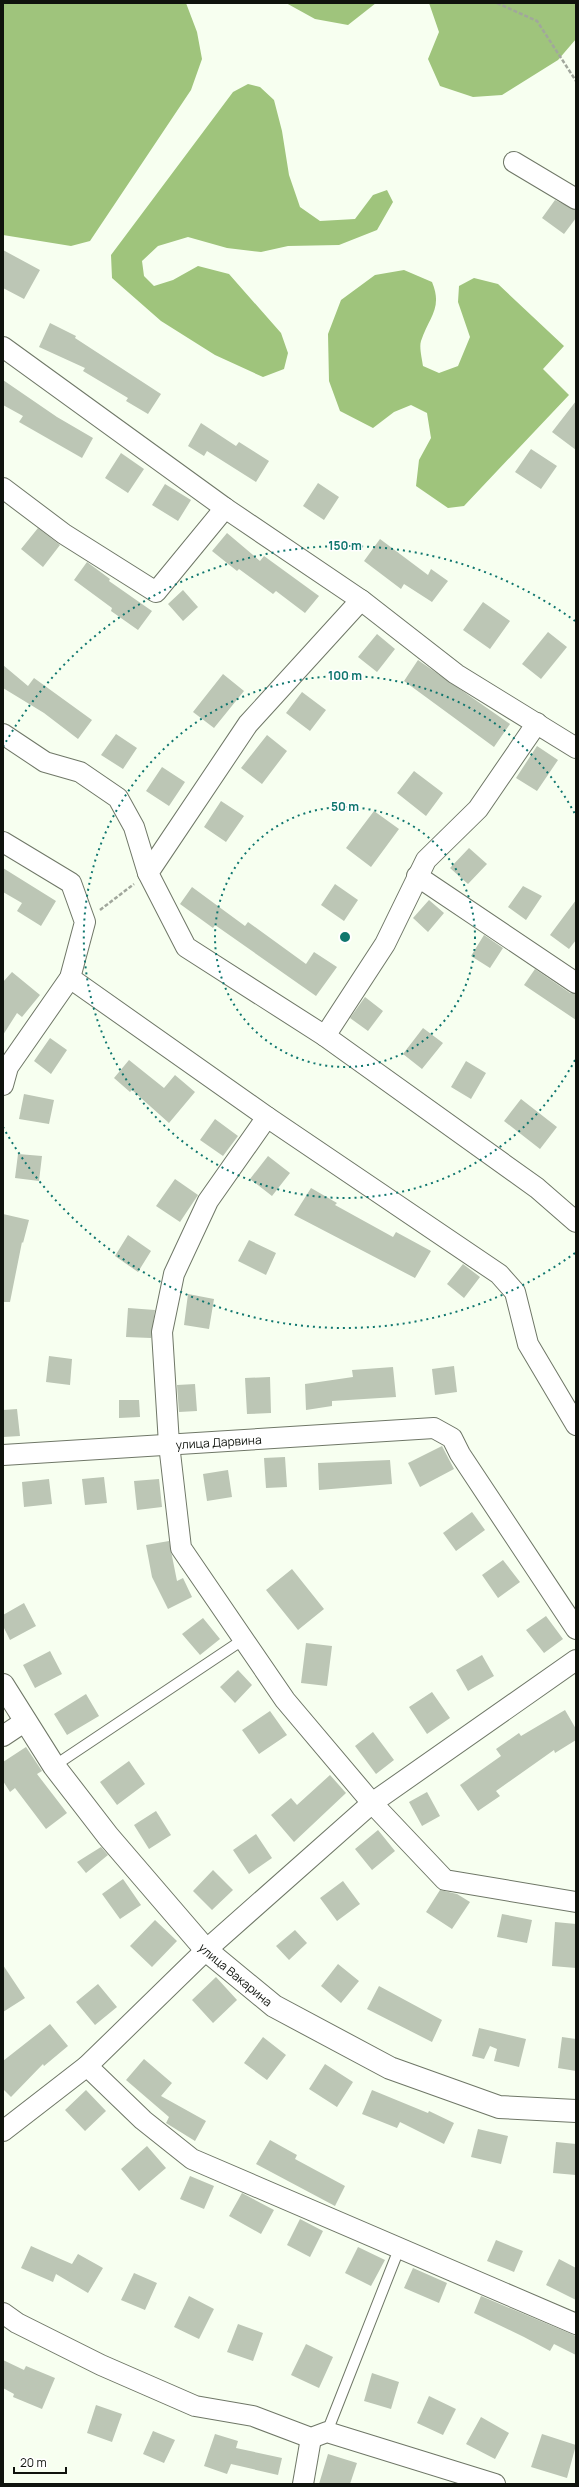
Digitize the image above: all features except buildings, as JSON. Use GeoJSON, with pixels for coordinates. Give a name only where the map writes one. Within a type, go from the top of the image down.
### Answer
{"type":"FeatureCollection","features":[{"type":"Feature","properties":{"kind":"street"},"geometry":{"type":"LineString","coordinates":[[514,162],[576,199]]}},
{"type":"Feature","properties":{"kind":"street"},"geometry":{"type":"LineString","coordinates":[[3,347],[225,508],[361,600],[456,674],[576,748]]}},
{"type":"Feature","properties":{"kind":"street"},"geometry":{"type":"LineString","coordinates":[[3,488],[64,534],[156,592],[225,508]]}},
{"type":"Feature","properties":{"kind":"street"},"geometry":{"type":"LineString","coordinates":[[148,873],[248,724],[361,600]]}},
{"type":"Feature","properties":{"kind":"street"},"geometry":{"type":"LineString","coordinates":[[326,1036],[385,944],[426,860],[478,809],[537,723]]}},
{"type":"Feature","properties":{"kind":"street"},"geometry":{"type":"LineString","coordinates":[[3,734],[45,762],[80,772],[118,798],[134,827],[148,873],[186,947],[326,1036],[537,1188],[576,1222]]}},
{"type":"Feature","properties":{"kind":"street"},"geometry":{"type":"LineString","coordinates":[[3,842],[72,883],[85,922],[70,978],[8,1067],[3,1085]]}},
{"type":"Feature","properties":{"kind":"street"},"geometry":{"type":"LineString","coordinates":[[417,876],[576,983]]}},
{"type":"Feature","properties":{"kind":"street"},"geometry":{"type":"LineString","coordinates":[[70,978],[267,1117],[499,1274],[515,1292],[528,1344],[576,1425]]}},
{"type":"Feature","properties":{"kind":"street"},"geometry":{"type":"LineString","coordinates":[[267,1117],[208,1201],[174,1274],[162,1332],[169,1444],[181,1548],[285,1700],[372,1803],[445,1880],[576,1902]]}},
{"type":"Feature","properties":{"kind":"street","name":"улица Дарвина"},"geometry":{"type":"LineString","coordinates":[[3,1455],[434,1428],[452,1438],[460,1454],[576,1629]]}},
{"type":"Feature","properties":{"kind":"street"},"geometry":{"type":"LineString","coordinates":[[3,2131],[87,2066],[206,1950],[372,1803],[576,1660]]}},
{"type":"Feature","properties":{"kind":"street","name":"улица Вакарина"},"geometry":{"type":"LineString","coordinates":[[3,1684],[24,1722],[54,1766],[108,1836],[206,1950],[274,2006],[390,2068],[499,2107],[576,2111]]}},
{"type":"Feature","properties":{"kind":"street"},"geometry":{"type":"LineString","coordinates":[[3,1736],[24,1722]]}},
{"type":"Feature","properties":{"kind":"street"},"geometry":{"type":"LineString","coordinates":[[87,2066],[143,2120],[192,2159],[576,2324]]}},
{"type":"Feature","properties":{"kind":"street"},"geometry":{"type":"LineString","coordinates":[[3,2313],[17,2323],[101,2365],[195,2406],[253,2416],[483,2482]]}},
{"type":"Feature","properties":{"kind":"street"},"geometry":{"type":"LineString","coordinates":[[303,2484],[319,2435]]}},
{"type":"Feature","properties":{"kind":"lane"},"geometry":{"type":"LineString","coordinates":[[54,1766],[244,1639]]}},
{"type":"Feature","properties":{"kind":"lane"},"geometry":{"type":"LineString","coordinates":[[319,2435],[399,2249]]}},
{"type":"Feature","properties":{"kind":"path"},"geometry":{"type":"LineString","coordinates":[[497,3],[537,21],[576,81]]}},
{"type":"Feature","properties":{"kind":"path"},"geometry":{"type":"LineString","coordinates":[[85,922],[148,873]]}},
{"type":"Feature","properties":{"kind":"green space"},"geometry":{"type":"Polygon","coordinates":[[[3,3],[186,3],[197,32],[202,59],[191,90],[90,241],[71,246],[3,235],[3,3]]]}},
{"type":"Feature","properties":{"kind":"green space"},"geometry":{"type":"Polygon","coordinates":[[[286,3],[376,3],[348,25],[315,19],[286,3]]]}},
{"type":"Feature","properties":{"kind":"green space"},"geometry":{"type":"Polygon","coordinates":[[[429,3],[576,3],[576,39],[558,60],[502,95],[473,97],[440,86],[428,59],[439,32],[429,3]]]}},
{"type":"Feature","properties":{"kind":"green space"},"geometry":{"type":"Polygon","coordinates":[[[248,84],[260,87],[274,100],[282,131],[289,175],[300,207],[320,221],[355,219],[373,195],[387,190],[393,202],[377,230],[339,245],[288,246],[261,252],[227,248],[188,237],[158,246],[142,261],[144,276],[154,286],[173,280],[198,266],[229,274],[281,333],[288,353],[284,369],[263,377],[215,355],[161,321],[112,278],[111,255],[233,92],[248,84]]]}},
{"type":"Feature","properties":{"kind":"green space"},"geometry":{"type":"Polygon","coordinates":[[[404,270],[432,282],[435,291],[436,299],[434,312],[420,344],[423,366],[439,373],[458,366],[470,337],[458,302],[459,286],[474,278],[498,284],[564,346],[543,369],[569,395],[464,506],[448,508],[416,486],[419,460],[431,438],[427,413],[411,405],[394,412],[373,428],[340,411],[329,381],[328,334],[341,300],[375,275],[404,270]]]}}]}
